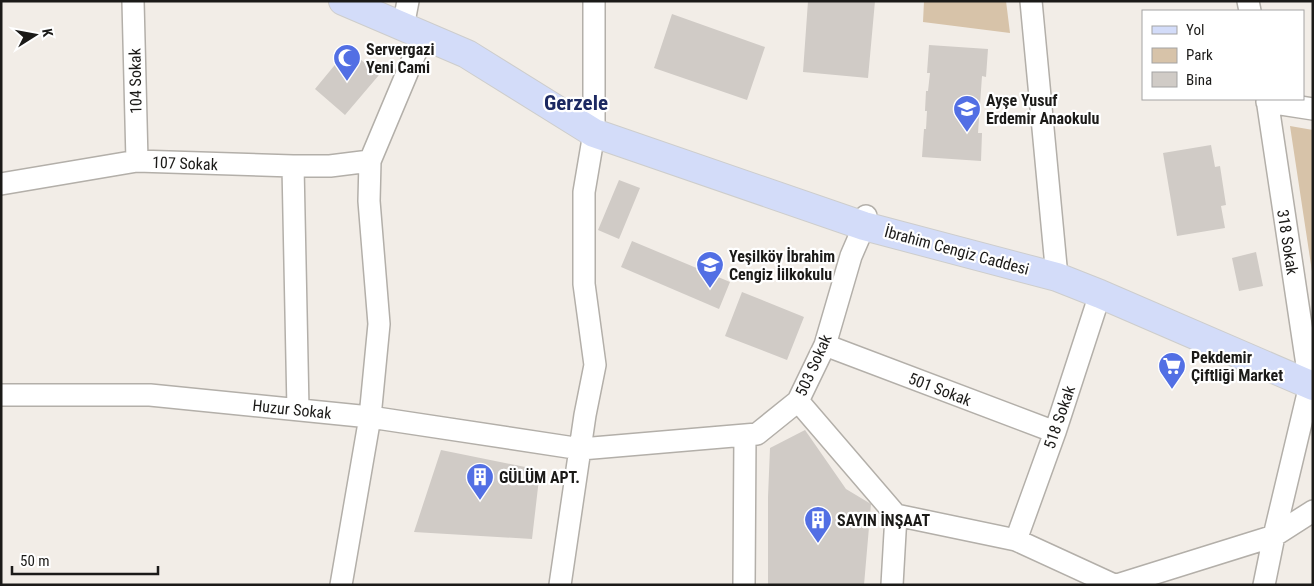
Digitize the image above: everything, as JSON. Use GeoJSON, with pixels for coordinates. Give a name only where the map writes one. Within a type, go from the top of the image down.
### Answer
{"type":"FeatureCollection","features":[{"type":"Feature","properties":{"kind":"main road","name":"İbrahim Cengiz Caddesi"},"geometry":{"type":"LineString","coordinates":[[343,1],[411,21],[594,133],[636,137],[865,221],[1057,272],[1311,379]]}},
{"type":"Feature","properties":{"kind":"main road","name":"İbrahim Cengiz Caddesi"},"geometry":{"type":"LineString","coordinates":[[1057,272],[1100,294],[1311,379]]}},
{"type":"Feature","properties":{"kind":"street","name":"104 Sokak"},"geometry":{"type":"LineString","coordinates":[[133,1],[137,161]]}},
{"type":"Feature","properties":{"kind":"street"},"geometry":{"type":"LineString","coordinates":[[560,585],[595,365],[584,284],[584,192],[594,133],[594,1]]}},
{"type":"Feature","properties":{"kind":"street"},"geometry":{"type":"LineString","coordinates":[[1032,1],[1057,272]]}},
{"type":"Feature","properties":{"kind":"street"},"geometry":{"type":"LineString","coordinates":[[342,585],[370,417],[379,324],[370,201],[370,161],[411,21]]}},
{"type":"Feature","properties":{"kind":"street"},"geometry":{"type":"LineString","coordinates":[[1267,101],[1313,109]]}},
{"type":"Feature","properties":{"kind":"street","name":"318 Sokak"},"geometry":{"type":"LineString","coordinates":[[1267,101],[1311,379]]}},
{"type":"Feature","properties":{"kind":"street","name":"107 Sokak"},"geometry":{"type":"LineString","coordinates":[[1,184],[137,161],[293,166],[330,166],[370,161]]}},
{"type":"Feature","properties":{"kind":"street"},"geometry":{"type":"LineString","coordinates":[[293,166],[298,409]]}},
{"type":"Feature","properties":{"kind":"street","name":"503 Sokak"},"geometry":{"type":"LineString","coordinates":[[581,449],[757,434],[798,402],[825,345],[851,256],[865,221]]}},
{"type":"Feature","properties":{"kind":"street","name":"518 Sokak"},"geometry":{"type":"LineString","coordinates":[[1016,540],[1055,432],[1100,294]]}},
{"type":"Feature","properties":{"kind":"street","name":"501 Sokak"},"geometry":{"type":"LineString","coordinates":[[825,345],[1055,432]]}},
{"type":"Feature","properties":{"kind":"street"},"geometry":{"type":"LineString","coordinates":[[1264,585],[1311,379]]}},
{"type":"Feature","properties":{"kind":"street","name":"Huzur Sokak"},"geometry":{"type":"LineString","coordinates":[[1,395],[150,395],[370,417],[581,449]]}},
{"type":"Feature","properties":{"kind":"street"},"geometry":{"type":"LineString","coordinates":[[798,402],[896,515],[1016,540],[1114,585]]}},
{"type":"Feature","properties":{"kind":"street"},"geometry":{"type":"LineString","coordinates":[[744,585],[745,435]]}},
{"type":"Feature","properties":{"kind":"street"},"geometry":{"type":"LineString","coordinates":[[1118,585],[1274,536],[1313,512]]}},
{"type":"Feature","properties":{"kind":"street"},"geometry":{"type":"LineString","coordinates":[[892,585],[896,515]]}},
{"type":"Feature","properties":{"kind":"green space"},"geometry":{"type":"Polygon","coordinates":[[[924,1],[1006,1],[1010,33],[923,22],[924,1]]]}},
{"type":"Feature","properties":{"kind":"green space"},"geometry":{"type":"Polygon","coordinates":[[[1290,126],[1313,130],[1313,278],[1290,126]]]}},
{"type":"Feature","properties":{"kind":"building"},"geometry":{"type":"Polygon","coordinates":[[[808,1],[875,1],[868,78],[803,72],[808,1]]]}},
{"type":"Feature","properties":{"kind":"building"},"geometry":{"type":"Polygon","coordinates":[[[672,14],[765,47],[747,100],[654,68],[672,14]]]}},
{"type":"Feature","properties":{"kind":"building"},"geometry":{"type":"Polygon","coordinates":[[[929,45],[988,49],[986,77],[982,76],[978,133],[982,133],[981,161],[922,157],[924,129],[926,129],[926,91],[928,91],[930,73],[927,73],[929,45]]]}},
{"type":"Feature","properties":{"kind":"building","name":"Servergazi Yeni Cami"},"geometry":{"type":"Polygon","coordinates":[[[348,49],[379,75],[345,115],[315,89],[348,49]]]}},
{"type":"Feature","properties":{"kind":"building"},"geometry":{"type":"Polygon","coordinates":[[[1211,145],[1215,167],[1220,166],[1226,205],[1221,206],[1225,228],[1177,236],[1163,153],[1211,145]]]}},
{"type":"Feature","properties":{"kind":"building"},"geometry":{"type":"Polygon","coordinates":[[[619,180],[640,188],[619,239],[598,230],[619,180]]]}},
{"type":"Feature","properties":{"kind":"building"},"geometry":{"type":"Polygon","coordinates":[[[632,241],[730,282],[719,309],[621,267],[632,241]]]}},
{"type":"Feature","properties":{"kind":"building"},"geometry":{"type":"Polygon","coordinates":[[[1256,252],[1263,286],[1239,291],[1232,258],[1256,252]]]}},
{"type":"Feature","properties":{"kind":"building"},"geometry":{"type":"Polygon","coordinates":[[[742,292],[804,317],[787,360],[725,336],[742,292]]]}},
{"type":"Feature","properties":{"kind":"building","name":"SAYIN İNŞAAT"},"geometry":{"type":"Polygon","coordinates":[[[805,430],[846,489],[871,504],[864,585],[768,585],[770,448],[805,430]]]}},
{"type":"Feature","properties":{"kind":"building","name":"GÜLÜM APT."},"geometry":{"type":"Polygon","coordinates":[[[441,450],[540,470],[532,539],[414,532],[441,450]]]}},
{"type":"Feature","properties":{"kind":"place","name":"Servergazi Yeni Cami"},"geometry":{"type":"Point","coordinates":[347,82]}},
{"type":"Feature","properties":{"kind":"place","name":"Ayşe Yusuf Erdemir Anaokulu"},"geometry":{"type":"Point","coordinates":[967,133]}},
{"type":"Feature","properties":{"kind":"place","name":"Yeşilköy İbrahim Cengiz İilkokulu"},"geometry":{"type":"Point","coordinates":[710,289]}},
{"type":"Feature","properties":{"kind":"place","name":"Pekdemir Çiftliği Market"},"geometry":{"type":"Point","coordinates":[1172,390]}},
{"type":"Feature","properties":{"kind":"place","name":"GÜLÜM APT."},"geometry":{"type":"Point","coordinates":[480,501]}},
{"type":"Feature","properties":{"kind":"place","name":"SAYIN İNŞAAT"},"geometry":{"type":"Point","coordinates":[818,544]}},
{"type":"Feature","properties":{"kind":"district","name":"Gerzele"},"geometry":{"type":"Point","coordinates":[576,103]}}]}
